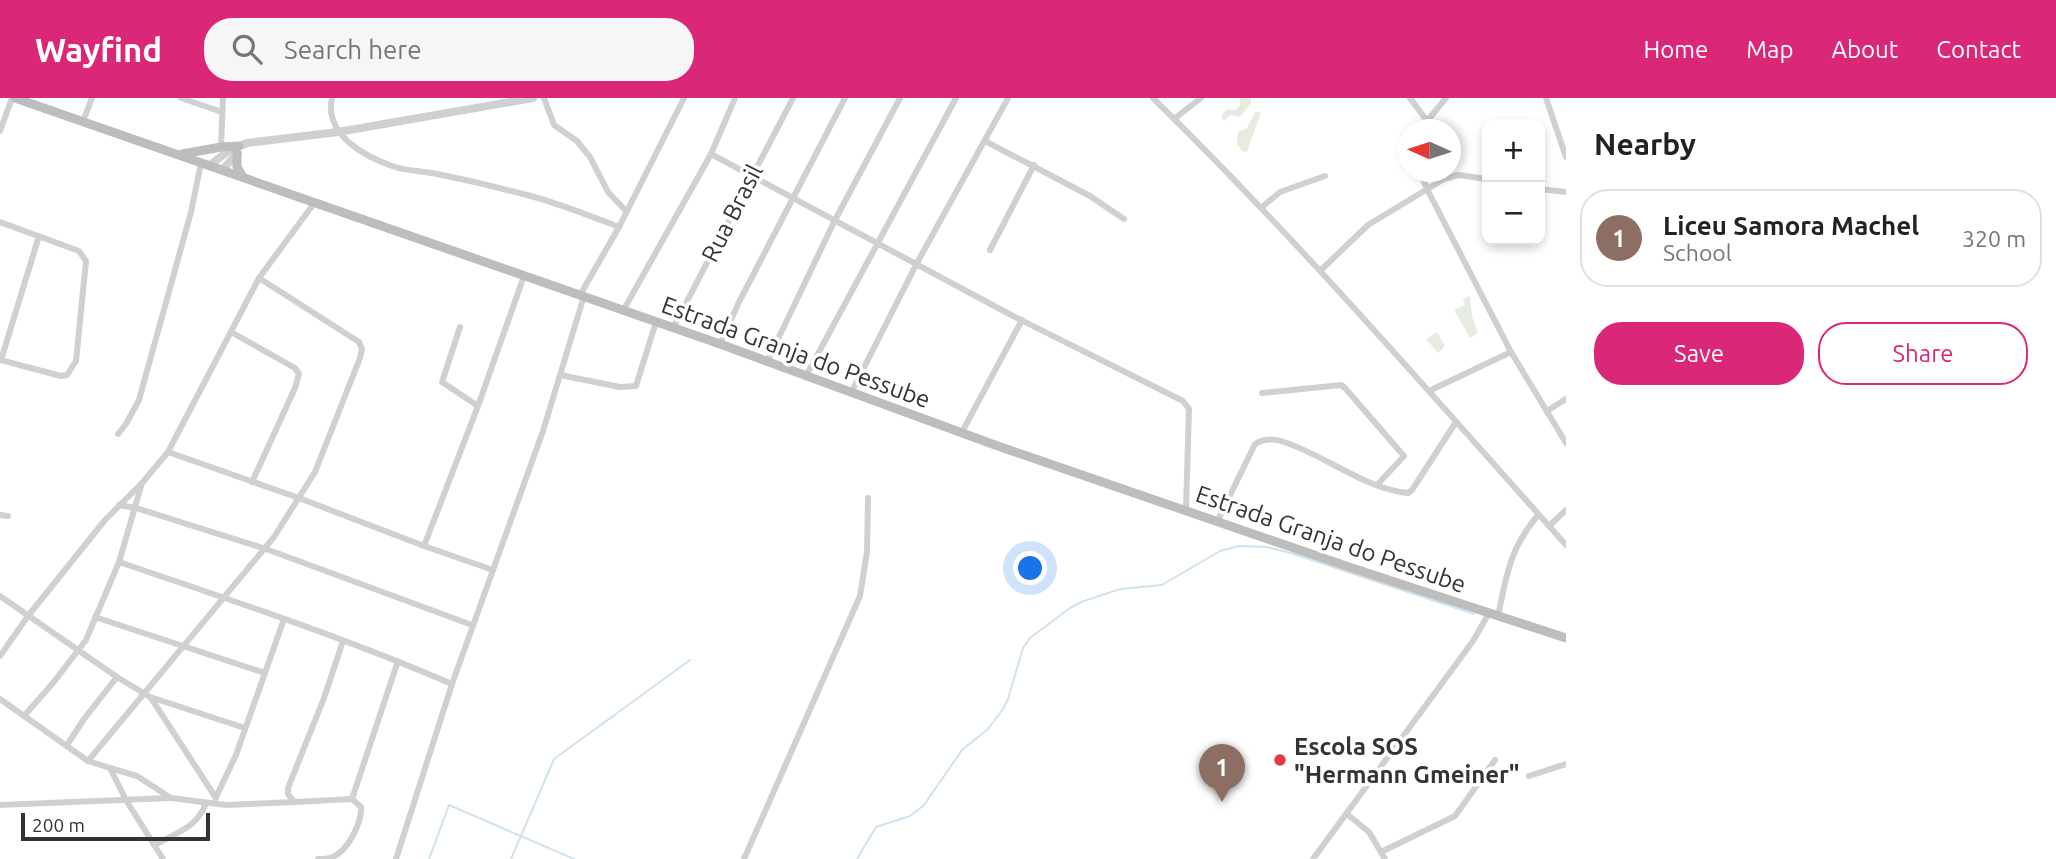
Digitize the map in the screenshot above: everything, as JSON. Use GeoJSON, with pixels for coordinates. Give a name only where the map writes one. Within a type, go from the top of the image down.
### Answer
{"type":"FeatureCollection","features":[{"type":"Feature","properties":{"kind":"main road","name":"Estrada Granja do Pessube"},"geometry":{"type":"LineString","coordinates":[[13,98],[720,344],[962,432],[1566,638]]}},
{"type":"Feature","properties":{"kind":"main road"},"geometry":{"type":"LineString","coordinates":[[180,154],[220,146],[241,148],[237,167],[243,177]]}},
{"type":"Feature","properties":{"kind":"street"},"geometry":{"type":"LineString","coordinates":[[0,131],[13,98]]}},
{"type":"Feature","properties":{"kind":"street"},"geometry":{"type":"LineString","coordinates":[[83,121],[92,98]]}},
{"type":"Feature","properties":{"kind":"street"},"geometry":{"type":"LineString","coordinates":[[181,98],[222,112]]}},
{"type":"Feature","properties":{"kind":"street"},"geometry":{"type":"LineString","coordinates":[[220,146],[223,98]]}},
{"type":"Feature","properties":{"kind":"street"},"geometry":{"type":"LineString","coordinates":[[332,98],[330,112],[338,132],[357,149],[397,168],[435,173],[527,195],[572,208],[619,227]]}},
{"type":"Feature","properties":{"kind":"street"},"geometry":{"type":"LineString","coordinates":[[118,433],[139,400],[206,164],[241,148],[533,98]]}},
{"type":"Feature","properties":{"kind":"street"},"geometry":{"type":"LineString","coordinates":[[544,98],[554,125],[584,149],[608,192],[626,212]]}},
{"type":"Feature","properties":{"kind":"street"},"geometry":{"type":"LineString","coordinates":[[396,859],[472,625],[543,431],[582,296],[684,98]]}},
{"type":"Feature","properties":{"kind":"street"},"geometry":{"type":"LineString","coordinates":[[623,311],[710,154],[735,98]]}},
{"type":"Feature","properties":{"kind":"street","name":"Rua Brasil"},"geometry":{"type":"LineString","coordinates":[[673,328],[793,98]]}},
{"type":"Feature","properties":{"kind":"street"},"geometry":{"type":"LineString","coordinates":[[720,344],[792,197],[845,98]]}},
{"type":"Feature","properties":{"kind":"street"},"geometry":{"type":"LineString","coordinates":[[768,362],[835,220],[900,98]]}},
{"type":"Feature","properties":{"kind":"street"},"geometry":{"type":"LineString","coordinates":[[806,376],[956,98]]}},
{"type":"Feature","properties":{"kind":"street"},"geometry":{"type":"LineString","coordinates":[[850,393],[916,263],[1008,98]]}},
{"type":"Feature","properties":{"kind":"street"},"geometry":{"type":"LineString","coordinates":[[1153,98],[1321,270],[1566,545]]}},
{"type":"Feature","properties":{"kind":"street"},"geometry":{"type":"LineString","coordinates":[[1174,119],[1201,98]]}},
{"type":"Feature","properties":{"kind":"street"},"geometry":{"type":"LineString","coordinates":[[1410,98],[1426,119]]}},
{"type":"Feature","properties":{"kind":"street"},"geometry":{"type":"LineString","coordinates":[[1429,119],[1446,98]]}},
{"type":"Feature","properties":{"kind":"street"},"geometry":{"type":"LineString","coordinates":[[1546,98],[1566,157]]}},
{"type":"Feature","properties":{"kind":"street"},"geometry":{"type":"LineString","coordinates":[[985,141],[1034,165],[1124,219]]}},
{"type":"Feature","properties":{"kind":"street"},"geometry":{"type":"LineString","coordinates":[[222,170],[241,148]]}},
{"type":"Feature","properties":{"kind":"street"},"geometry":{"type":"LineString","coordinates":[[710,154],[1187,405],[1186,509]]}},
{"type":"Feature","properties":{"kind":"street"},"geometry":{"type":"LineString","coordinates":[[990,250],[1034,165]]}},
{"type":"Feature","properties":{"kind":"street"},"geometry":{"type":"LineString","coordinates":[[1321,270],[1368,225],[1444,178],[1458,175],[1482,178]]}},
{"type":"Feature","properties":{"kind":"street"},"geometry":{"type":"LineString","coordinates":[[1262,207],[1288,188],[1325,176]]}},
{"type":"Feature","properties":{"kind":"street"},"geometry":{"type":"LineString","coordinates":[[1424,182],[1511,352],[1547,411],[1564,433],[1566,443]]}},
{"type":"Feature","properties":{"kind":"street"},"geometry":{"type":"LineString","coordinates":[[1545,190],[1566,192]]}},
{"type":"Feature","properties":{"kind":"street"},"geometry":{"type":"LineString","coordinates":[[0,656],[27,616],[119,505],[169,452],[259,278],[315,202]]}},
{"type":"Feature","properties":{"kind":"street"},"geometry":{"type":"LineString","coordinates":[[0,222],[79,251],[86,261],[76,361],[67,375],[61,376],[1,360],[38,236]]}},
{"type":"Feature","properties":{"kind":"street"},"geometry":{"type":"LineString","coordinates":[[424,546],[524,276]]}},
{"type":"Feature","properties":{"kind":"street"},"geometry":{"type":"LineString","coordinates":[[88,761],[147,695],[183,645],[266,549],[315,472],[356,369],[362,349],[359,342],[259,278]]}},
{"type":"Feature","properties":{"kind":"street"},"geometry":{"type":"LineString","coordinates":[[962,432],[1022,320]]}},
{"type":"Feature","properties":{"kind":"street"},"geometry":{"type":"LineString","coordinates":[[560,375],[620,387],[636,386],[656,322]]}},
{"type":"Feature","properties":{"kind":"street"},"geometry":{"type":"LineString","coordinates":[[460,327],[442,382],[478,406]]}},
{"type":"Feature","properties":{"kind":"street"},"geometry":{"type":"LineString","coordinates":[[231,332],[295,368],[299,374],[253,482]]}},
{"type":"Feature","properties":{"kind":"street"},"geometry":{"type":"LineString","coordinates":[[1429,391],[1511,352]]}},
{"type":"Feature","properties":{"kind":"street"},"geometry":{"type":"LineString","coordinates":[[1262,393],[1342,385],[1404,456],[1378,484]]}},
{"type":"Feature","properties":{"kind":"street"},"geometry":{"type":"LineString","coordinates":[[1547,411],[1566,399]]}},
{"type":"Feature","properties":{"kind":"street"},"geometry":{"type":"LineString","coordinates":[[1218,520],[1255,444],[1261,440],[1281,441],[1378,484],[1405,492],[1412,490],[1456,422]]}},
{"type":"Feature","properties":{"kind":"street"},"geometry":{"type":"LineString","coordinates":[[169,452],[493,570]]}},
{"type":"Feature","properties":{"kind":"street"},"geometry":{"type":"LineString","coordinates":[[24,716],[86,640],[119,562],[142,482]]}},
{"type":"Feature","properties":{"kind":"street"},"geometry":{"type":"LineString","coordinates":[[744,859],[860,596],[867,552],[868,498]]}},
{"type":"Feature","properties":{"kind":"street"},"geometry":{"type":"LineString","coordinates":[[119,505],[266,549],[472,625]]}},
{"type":"Feature","properties":{"kind":"street"},"geometry":{"type":"LineString","coordinates":[[1549,527],[1566,510]]}},
{"type":"Feature","properties":{"kind":"street"},"geometry":{"type":"LineString","coordinates":[[0,514],[8,516]]}},
{"type":"Feature","properties":{"kind":"street"},"geometry":{"type":"LineString","coordinates":[[1314,859],[1493,615],[1514,550],[1521,536],[1538,515]]}},
{"type":"Feature","properties":{"kind":"street"},"geometry":{"type":"LineString","coordinates":[[119,562],[343,640],[452,684]]}},
{"type":"Feature","properties":{"kind":"street"},"geometry":{"type":"LineString","coordinates":[[0,596],[147,695],[245,728]]}},
{"type":"Feature","properties":{"kind":"street"},"geometry":{"type":"LineString","coordinates":[[95,617],[265,673]]}},
{"type":"Feature","properties":{"kind":"street"},"geometry":{"type":"LineString","coordinates":[[216,797],[229,772],[284,619]]}},
{"type":"Feature","properties":{"kind":"street"},"geometry":{"type":"LineString","coordinates":[[294,802],[288,794],[289,781],[303,752],[343,640]]}},
{"type":"Feature","properties":{"kind":"street"},"geometry":{"type":"LineString","coordinates":[[352,799],[398,661]]}},
{"type":"Feature","properties":{"kind":"street"},"geometry":{"type":"LineString","coordinates":[[67,745],[117,677]]}},
{"type":"Feature","properties":{"kind":"street"},"geometry":{"type":"LineString","coordinates":[[147,695],[221,804]]}},
{"type":"Feature","properties":{"kind":"street"},"geometry":{"type":"LineString","coordinates":[[0,699],[88,761],[137,776],[171,798]]}},
{"type":"Feature","properties":{"kind":"street"},"geometry":{"type":"LineString","coordinates":[[1381,852],[1455,816],[1495,760]]}},
{"type":"Feature","properties":{"kind":"street"},"geometry":{"type":"LineString","coordinates":[[1530,776],[1566,764]]}},
{"type":"Feature","properties":{"kind":"street"},"geometry":{"type":"LineString","coordinates":[[110,768],[126,800],[163,859]]}},
{"type":"Feature","properties":{"kind":"street"},"geometry":{"type":"LineString","coordinates":[[0,805],[171,798],[221,804],[352,799],[358,802],[361,811],[353,832],[336,856],[318,859]]}},
{"type":"Feature","properties":{"kind":"street"},"geometry":{"type":"LineString","coordinates":[[155,845],[194,823],[206,803]]}},
{"type":"Feature","properties":{"kind":"street"},"geometry":{"type":"LineString","coordinates":[[1347,814],[1368,832],[1385,859]]}},
{"type":"Feature","properties":{"kind":"shaded area"},"geometry":{"type":"Polygon","coordinates":[[[1240,98],[1251,98],[1251,103],[1240,117],[1230,115],[1224,121],[1221,116],[1227,109],[1235,110],[1240,105],[1240,98]]]}},
{"type":"Feature","properties":{"kind":"shaded area"},"geometry":{"type":"Polygon","coordinates":[[[1255,112],[1261,112],[1247,152],[1242,151],[1237,144],[1238,132],[1247,128],[1255,112]]]}},
{"type":"Feature","properties":{"kind":"shaded area"},"geometry":{"type":"Polygon","coordinates":[[[1470,296],[1472,316],[1478,333],[1470,338],[1454,310],[1465,305],[1463,299],[1470,296]]]}},
{"type":"Feature","properties":{"kind":"shaded area"},"geometry":{"type":"Polygon","coordinates":[[[1437,332],[1445,346],[1438,353],[1426,339],[1437,332]]]}},
{"type":"Feature","properties":{"kind":"waterway"},"geometry":{"type":"LineString","coordinates":[[857,859],[876,827],[910,816],[924,805],[962,750],[988,729],[1003,709],[1023,648],[1030,638],[1081,602],[1120,589],[1162,585],[1220,551],[1239,546],[1267,547],[1294,554],[1474,614]]}},
{"type":"Feature","properties":{"kind":"waterway"},"geometry":{"type":"LineString","coordinates":[[511,859],[554,759],[690,660]]}},
{"type":"Feature","properties":{"kind":"waterway"},"geometry":{"type":"LineString","coordinates":[[429,859],[449,805],[574,859]]}},
{"type":"Feature","properties":{"kind":"place","name":"Escola SOS \"Hermann Gmeiner\""},"geometry":{"type":"Point","coordinates":[1280,760]}},
{"type":"Feature","properties":{"kind":"place","name":"Liceu Samora Machel"},"geometry":{"type":"Point","coordinates":[1222,802]}}]}
